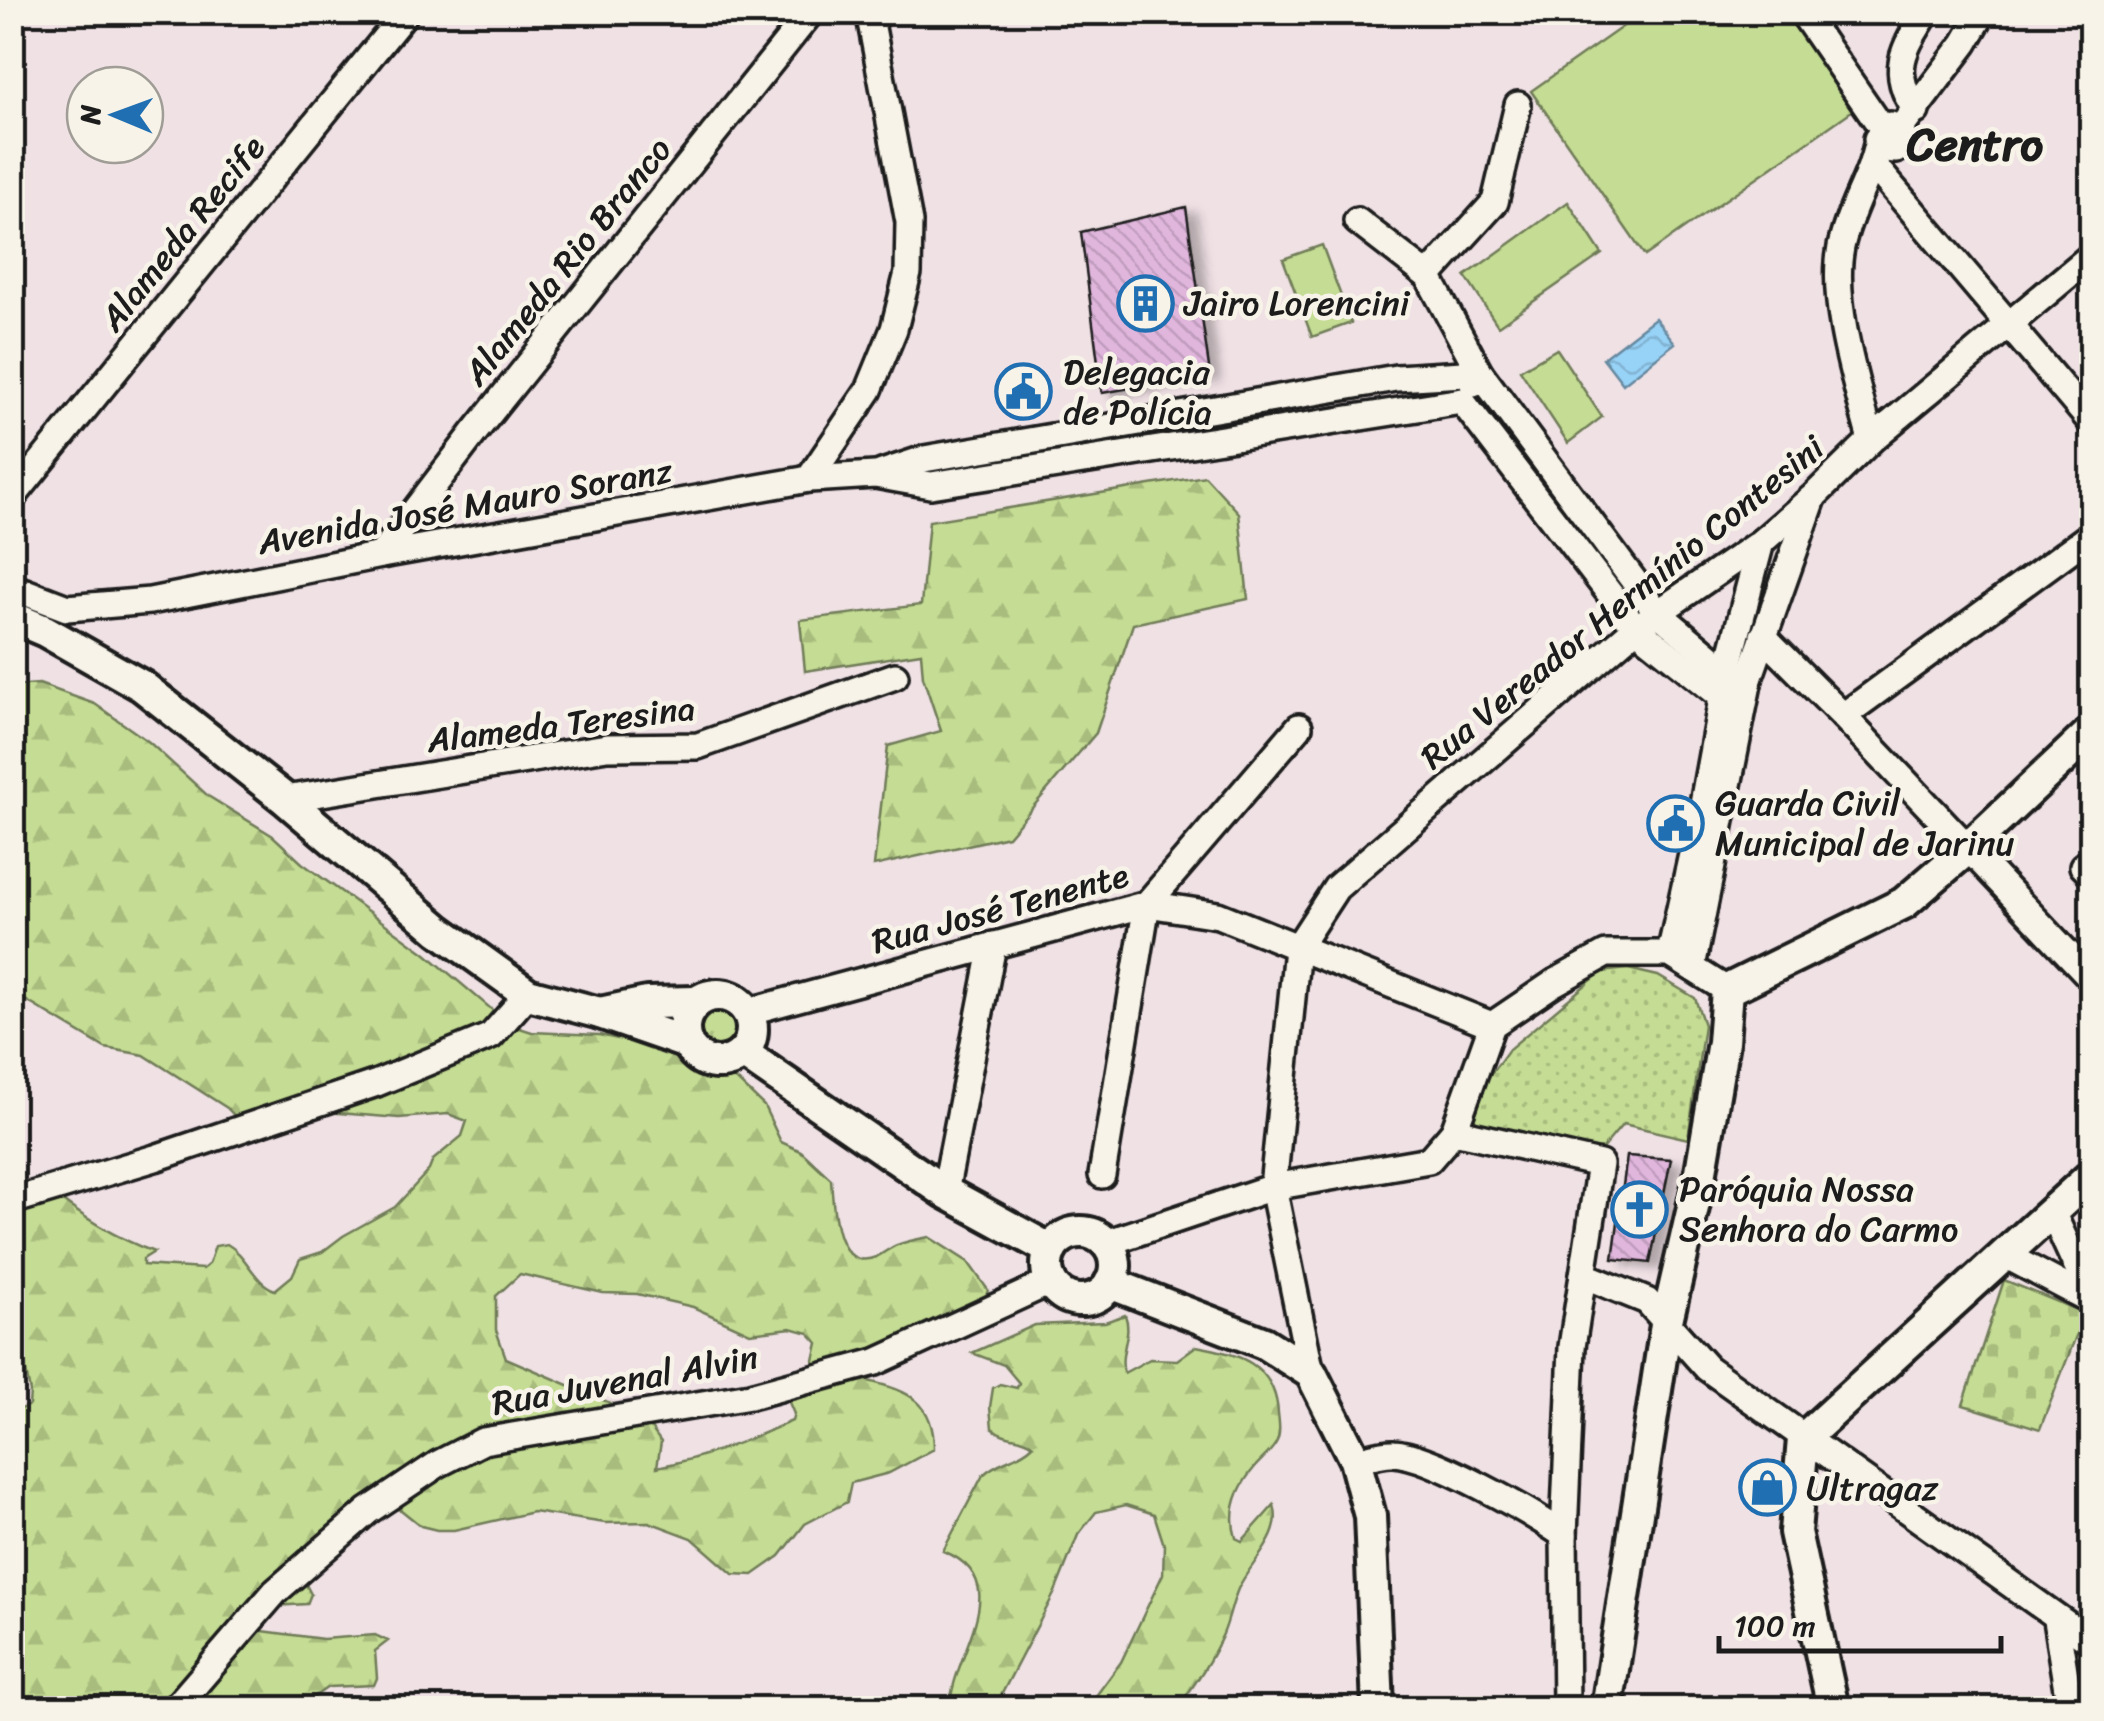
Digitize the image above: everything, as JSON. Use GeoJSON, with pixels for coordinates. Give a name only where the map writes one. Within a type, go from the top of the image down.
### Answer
{"type":"FeatureCollection","features":[{"type":"Feature","properties":{"kind":"main road"},"geometry":{"type":"LineString","coordinates":[[12,618],[45,631],[142,686],[286,799],[440,930],[528,994],[600,1013],[687,1043]]}},
{"type":"Feature","properties":{"kind":"main road"},"geometry":{"type":"LineString","coordinates":[[1607,1708],[1666,1325],[1700,1178],[1723,1042],[1727,990],[1904,903],[1967,850],[2092,732]]}},
{"type":"Feature","properties":{"kind":"main road"},"geometry":{"type":"LineString","coordinates":[[600,1013],[647,1002],[697,1002],[718,995],[730,997],[747,1012],[752,1033],[734,1060],[712,1063],[693,1053],[687,1043],[685,1020],[697,1002]]}},
{"type":"Feature","properties":{"kind":"main road"},"geometry":{"type":"LineString","coordinates":[[742,1053],[945,1192],[1051,1250]]}},
{"type":"Feature","properties":{"kind":"main road"},"geometry":{"type":"LineString","coordinates":[[1832,1708],[1796,1532],[1803,1439],[2092,1175]]}},
{"type":"Feature","properties":{"kind":"main road"},"geometry":{"type":"LineString","coordinates":[[1076,1232],[1088,1233],[1106,1243],[1115,1263],[1110,1282],[1101,1294],[1079,1301],[1068,1298],[1050,1282],[1047,1271],[1051,1250],[1057,1242],[1076,1232]]}},
{"type":"Feature","properties":{"kind":"main road"},"geometry":{"type":"LineString","coordinates":[[1110,1282],[1264,1343],[1311,1373],[1355,1460],[1370,1516],[1378,1708]]}},
{"type":"Feature","properties":{"kind":"street","name":"Alameda Recife"},"geometry":{"type":"LineString","coordinates":[[12,498],[406,12]]}},
{"type":"Feature","properties":{"kind":"street","name":"Alameda Rio Branco"},"geometry":{"type":"LineString","coordinates":[[380,555],[811,12]]}},
{"type":"Feature","properties":{"kind":"street"},"geometry":{"type":"LineString","coordinates":[[809,479],[869,390],[894,330],[908,273],[909,222],[868,12]]}},
{"type":"Feature","properties":{"kind":"street"},"geometry":{"type":"LineString","coordinates":[[1802,12],[2009,326],[2092,423]]}},
{"type":"Feature","properties":{"kind":"street"},"geometry":{"type":"LineString","coordinates":[[1890,143],[1902,90],[1906,44],[1927,12]]}},
{"type":"Feature","properties":{"kind":"street"},"geometry":{"type":"LineString","coordinates":[[1871,440],[1850,364],[1841,296],[1840,249],[1890,143],[1965,43],[1983,12]]}},
{"type":"Feature","properties":{"kind":"street"},"geometry":{"type":"LineString","coordinates":[[1428,276],[1495,202],[1518,105]]}},
{"type":"Feature","properties":{"kind":"street"},"geometry":{"type":"LineString","coordinates":[[1358,221],[1428,276],[1480,373],[1657,612],[1732,682]]}},
{"type":"Feature","properties":{"kind":"street","name":"Rua Vereador Hermínio Contesini"},"geometry":{"type":"LineString","coordinates":[[1297,948],[1336,888],[1636,628],[1761,542],[1871,440],[2092,256]]}},
{"type":"Feature","properties":{"kind":"street","name":"Avenida José Mauro Soranz"},"geometry":{"type":"LineString","coordinates":[[876,475],[924,459],[1376,382],[1480,373]]}},
{"type":"Feature","properties":{"kind":"street"},"geometry":{"type":"LineString","coordinates":[[1480,373],[1462,401],[1636,628],[1732,682]]}},
{"type":"Feature","properties":{"kind":"street","name":"Avenida José Mauro Soranz"},"geometry":{"type":"LineString","coordinates":[[12,587],[67,608],[150,601],[380,555],[809,479],[876,475],[931,484],[1462,401]]}},
{"type":"Feature","properties":{"kind":"street"},"geometry":{"type":"LineString","coordinates":[[1732,682],[1762,636],[1814,496]]}},
{"type":"Feature","properties":{"kind":"street"},"geometry":{"type":"LineString","coordinates":[[1843,716],[2092,534]]}},
{"type":"Feature","properties":{"kind":"street"},"geometry":{"type":"LineString","coordinates":[[1692,967],[1732,682],[1761,542]]}},
{"type":"Feature","properties":{"kind":"street"},"geometry":{"type":"LineString","coordinates":[[1762,636],[2090,974]]}},
{"type":"Feature","properties":{"kind":"street","name":"Alameda Teresina"},"geometry":{"type":"LineString","coordinates":[[286,799],[607,747],[698,746],[895,676]]}},
{"type":"Feature","properties":{"kind":"street"},"geometry":{"type":"LineString","coordinates":[[1102,1174],[1147,904],[1300,727]]}},
{"type":"Feature","properties":{"kind":"street"},"geometry":{"type":"LineString","coordinates":[[1670,954],[1712,812]]}},
{"type":"Feature","properties":{"kind":"street","name":"Rua José Tenente"},"geometry":{"type":"LineString","coordinates":[[747,1012],[1147,904],[1218,915],[1492,1025]]}},
{"type":"Feature","properties":{"kind":"street"},"geometry":{"type":"LineString","coordinates":[[945,1192],[993,945]]}},
{"type":"Feature","properties":{"kind":"street"},"geometry":{"type":"LineString","coordinates":[[1297,948],[1273,1187],[1311,1373]]}},
{"type":"Feature","properties":{"kind":"street"},"geometry":{"type":"LineString","coordinates":[[1106,1243],[1273,1187],[1429,1160],[1454,1132],[1492,1025],[1606,954],[1670,954],[1727,990]]}},
{"type":"Feature","properties":{"kind":"street"},"geometry":{"type":"LineString","coordinates":[[12,1201],[156,1158],[377,1083],[491,1036],[528,994]]}},
{"type":"Feature","properties":{"kind":"street"},"geometry":{"type":"LineString","coordinates":[[1454,1132],[1600,1164],[1572,1347],[1564,1534],[1566,1708]]}},
{"type":"Feature","properties":{"kind":"street"},"geometry":{"type":"LineString","coordinates":[[2052,1212],[2092,1300]]}},
{"type":"Feature","properties":{"kind":"street"},"geometry":{"type":"LineString","coordinates":[[2003,1254],[2092,1300]]}},
{"type":"Feature","properties":{"kind":"street"},"geometry":{"type":"LineString","coordinates":[[1583,1276],[1647,1302],[1707,1368],[2092,1642]]}},
{"type":"Feature","properties":{"kind":"street","name":"Rua Juvenal Alvin"},"geometry":{"type":"LineString","coordinates":[[175,1708],[275,1592],[354,1522],[438,1464],[482,1441],[750,1396],[876,1362],[1050,1282]]}},
{"type":"Feature","properties":{"kind":"street"},"geometry":{"type":"LineString","coordinates":[[1355,1460],[1392,1453],[1417,1458],[1537,1516],[1564,1534]]}},
{"type":"Feature","properties":{"kind":"street"},"geometry":{"type":"LineString","coordinates":[[2056,1620],[2070,1708]]}},
{"type":"Feature","properties":{"kind":"green space"},"geometry":{"type":"Polygon","coordinates":[[[1642,13],[1790,13],[1856,108],[1645,256],[1531,91],[1642,13]]]}},
{"type":"Feature","properties":{"kind":"green space"},"geometry":{"type":"Polygon","coordinates":[[[1568,202],[1602,254],[1498,326],[1465,276],[1568,202]]]}},
{"type":"Feature","properties":{"kind":"green space"},"geometry":{"type":"Polygon","coordinates":[[[1322,245],[1351,323],[1312,337],[1283,259],[1322,245]]]}},
{"type":"Feature","properties":{"kind":"green space"},"geometry":{"type":"Polygon","coordinates":[[[1557,349],[1602,417],[1568,443],[1520,370],[1557,349]]]}},
{"type":"Feature","properties":{"kind":"green space"},"geometry":{"type":"Polygon","coordinates":[[[1205,476],[1239,513],[1248,599],[1133,624],[1096,733],[1008,836],[874,866],[888,746],[941,731],[923,677],[921,653],[805,671],[800,620],[921,605],[929,521],[1205,476]]]}},
{"type":"Feature","properties":{"kind":"green space"},"geometry":{"type":"Polygon","coordinates":[[[39,684],[95,704],[149,742],[208,796],[273,836],[302,863],[425,953],[510,1025],[532,1032],[599,1035],[671,1050],[711,1065],[739,1082],[764,1106],[781,1142],[801,1151],[831,1179],[839,1233],[852,1255],[862,1259],[876,1257],[897,1245],[929,1237],[968,1262],[988,1290],[985,1299],[864,1375],[868,1381],[896,1389],[917,1401],[930,1420],[934,1449],[889,1473],[851,1483],[847,1502],[805,1524],[780,1556],[753,1575],[733,1574],[692,1538],[649,1522],[605,1523],[533,1512],[454,1530],[437,1530],[421,1526],[401,1510],[391,1508],[374,1515],[304,1581],[311,1594],[307,1604],[273,1606],[255,1630],[323,1639],[375,1635],[388,1641],[375,1651],[374,1685],[328,1687],[314,1697],[314,1708],[13,1708],[13,1413],[29,1405],[30,1392],[13,1304],[13,1190],[44,1186],[96,1224],[154,1252],[143,1259],[143,1265],[203,1269],[209,1264],[215,1246],[227,1244],[261,1281],[275,1290],[292,1276],[300,1259],[322,1252],[395,1207],[429,1170],[433,1160],[462,1136],[467,1121],[448,1114],[399,1118],[326,1112],[250,1132],[227,1108],[144,1055],[105,1048],[20,997],[13,997],[13,686],[39,684]],[[520,1274],[496,1296],[496,1330],[506,1358],[617,1406],[637,1409],[661,1442],[657,1467],[709,1454],[792,1421],[794,1414],[788,1400],[812,1369],[818,1343],[809,1333],[791,1328],[750,1333],[693,1307],[637,1294],[603,1293],[520,1274]]]}},
{"type":"Feature","properties":{"kind":"green space"},"geometry":{"type":"Polygon","coordinates":[[[1628,969],[1658,976],[1695,998],[1704,1025],[1688,1139],[1623,1124],[1602,1149],[1500,1136],[1483,1128],[1473,1117],[1472,1100],[1509,1049],[1601,972],[1628,969]]]}},
{"type":"Feature","properties":{"kind":"green space"},"geometry":{"type":"Polygon","coordinates":[[[713,1007],[729,1013],[735,1029],[729,1045],[713,1051],[697,1045],[691,1029],[697,1013],[713,1007]]]}},
{"type":"Feature","properties":{"kind":"green space"},"geometry":{"type":"Polygon","coordinates":[[[2004,1280],[2085,1313],[2040,1429],[1963,1405],[2004,1280]]]}},
{"type":"Feature","properties":{"kind":"green space"},"geometry":{"type":"Polygon","coordinates":[[[1125,1315],[1124,1373],[1150,1359],[1177,1360],[1196,1346],[1240,1357],[1262,1372],[1270,1383],[1279,1436],[1243,1483],[1233,1519],[1236,1538],[1242,1541],[1274,1505],[1276,1517],[1270,1539],[1238,1589],[1213,1654],[1178,1708],[1087,1708],[1121,1662],[1163,1574],[1164,1545],[1154,1514],[1126,1505],[1096,1512],[1078,1535],[1055,1592],[997,1703],[989,1708],[950,1708],[979,1600],[977,1581],[965,1564],[943,1551],[983,1475],[1033,1445],[992,1428],[993,1388],[1000,1384],[1017,1388],[1019,1383],[1004,1365],[972,1353],[1035,1325],[1105,1322],[1125,1315]]]}},
{"type":"Feature","properties":{"kind":"water"},"geometry":{"type":"Polygon","coordinates":[[[1655,318],[1675,343],[1623,384],[1603,358],[1655,318]]]}},
{"type":"Feature","properties":{"kind":"building","name":"Jairo Lorencini"},"geometry":{"type":"Polygon","coordinates":[[[1186,207],[1210,374],[1102,393],[1081,232],[1186,207]]]}},
{"type":"Feature","properties":{"kind":"building","name":"Paróquia Nossa Senhora do Carmo"},"geometry":{"type":"Polygon","coordinates":[[[1627,1156],[1671,1159],[1650,1263],[1613,1259],[1627,1156]]]}},
{"type":"Feature","properties":{"kind":"place","name":"Jairo Lorencini"},"geometry":{"type":"Point","coordinates":[1145,303]}},
{"type":"Feature","properties":{"kind":"place","name":"Delegacia de Polícia"},"geometry":{"type":"Point","coordinates":[1024,392]}},
{"type":"Feature","properties":{"kind":"place","name":"Guarda Civil Municipal de Jarinu"},"geometry":{"type":"Point","coordinates":[1676,823]}},
{"type":"Feature","properties":{"kind":"place","name":"Paróquia Nossa Senhora do Carmo"},"geometry":{"type":"Point","coordinates":[1640,1209]}},
{"type":"Feature","properties":{"kind":"place","name":"Ultragaz"},"geometry":{"type":"Point","coordinates":[1767,1488]}},
{"type":"Feature","properties":{"kind":"district","name":"Centro"},"geometry":{"type":"Point","coordinates":[1975,145]}}]}
